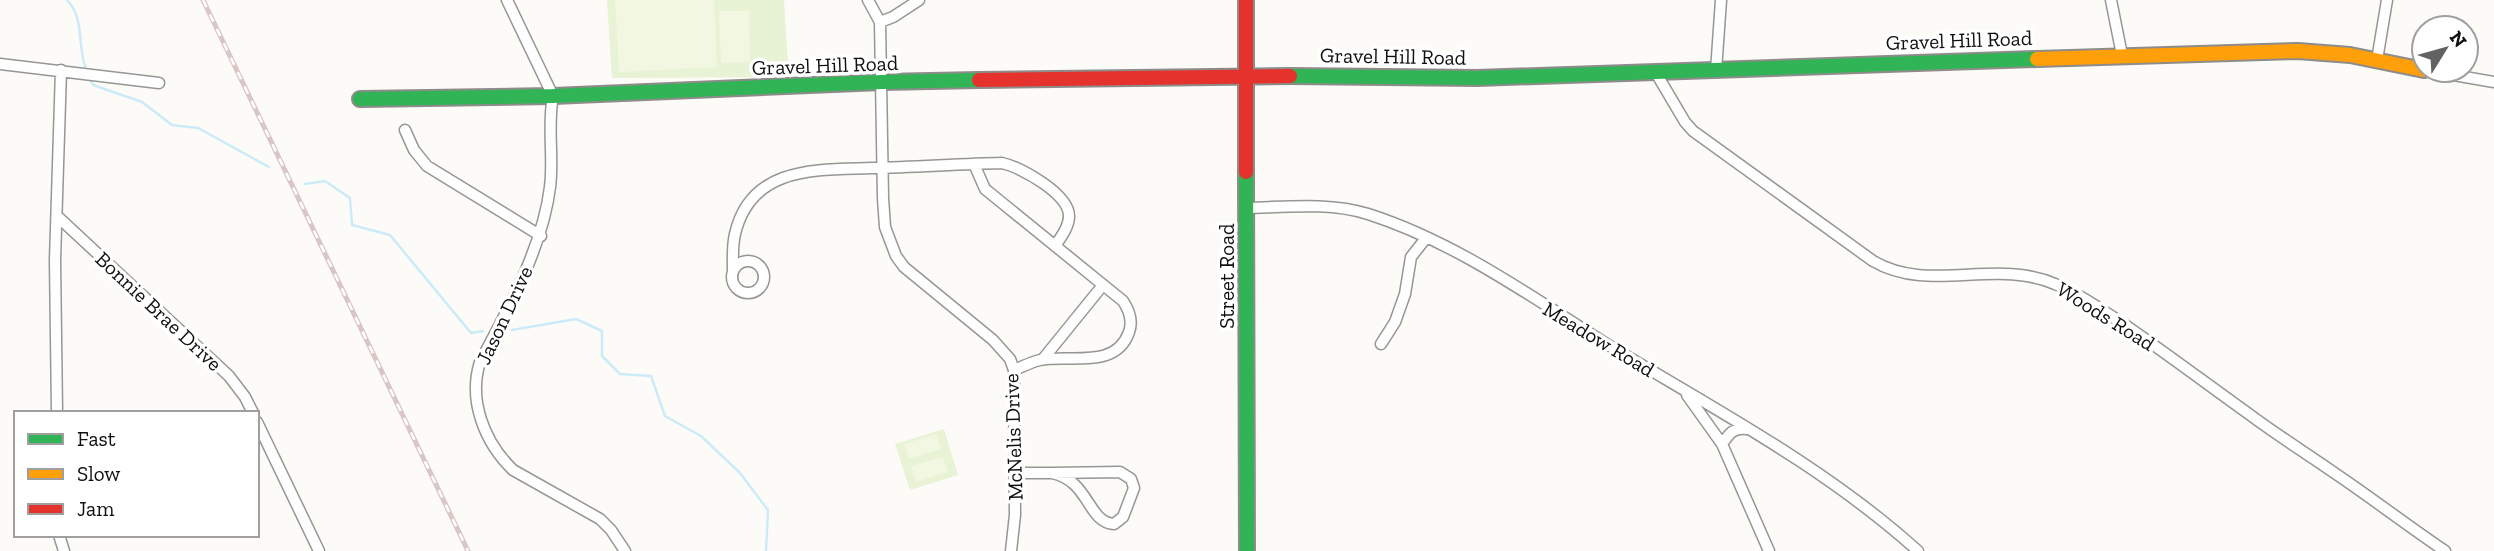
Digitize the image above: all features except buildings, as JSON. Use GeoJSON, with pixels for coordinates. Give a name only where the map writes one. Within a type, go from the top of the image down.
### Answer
{"type":"FeatureCollection","features":[{"type":"Feature","properties":{"kind":"street"},"geometry":{"type":"LineString","coordinates":[[507,0],[553,96]]}},
{"type":"Feature","properties":{"kind":"street"},"geometry":{"type":"LineString","coordinates":[[868,0],[880,22],[919,0]]}},
{"type":"Feature","properties":{"kind":"street","name":"Street Road"},"geometry":{"type":"LineString","coordinates":[[1247,0],[1247,551]]}},
{"type":"Feature","properties":{"kind":"street"},"geometry":{"type":"LineString","coordinates":[[1716,71],[1721,0]]}},
{"type":"Feature","properties":{"kind":"street"},"geometry":{"type":"LineString","coordinates":[[2111,0],[2122,55]]}},
{"type":"Feature","properties":{"kind":"street"},"geometry":{"type":"LineString","coordinates":[[2377,60],[2387,0]]}},
{"type":"Feature","properties":{"kind":"street","name":"McNelis Drive"},"geometry":{"type":"LineString","coordinates":[[880,22],[885,226],[896,256],[904,267],[993,340],[1010,359],[1014,370],[1016,473],[1011,551]]}},
{"type":"Feature","properties":{"kind":"street","name":"Gravel Hill Road"},"geometry":{"type":"LineString","coordinates":[[360,99],[553,96],[882,82],[1247,76],[1477,78],[2298,51],[2324,52],[2410,67]]}},
{"type":"Feature","properties":{"kind":"street"},"geometry":{"type":"LineString","coordinates":[[0,64],[159,83]]}},
{"type":"Feature","properties":{"kind":"street"},"geometry":{"type":"LineString","coordinates":[[57,411],[57,216],[66,71]]}},
{"type":"Feature","properties":{"kind":"street","name":"Woods Road"},"geometry":{"type":"LineString","coordinates":[[1656,73],[1693,131],[1873,261],[1904,274],[1969,276],[2006,272],[2025,274],[2058,285],[2104,311],[2445,551]]}},
{"type":"Feature","properties":{"kind":"street","name":"Jason Drive"},"geometry":{"type":"LineString","coordinates":[[553,96],[550,113],[550,186],[541,236],[480,362],[475,386],[478,411],[498,453],[513,470],[600,519],[625,551]]}},
{"type":"Feature","properties":{"kind":"street"},"geometry":{"type":"LineString","coordinates":[[405,130],[414,149],[427,166],[541,236]]}},
{"type":"Feature","properties":{"kind":"street"},"geometry":{"type":"LineString","coordinates":[[974,164],[985,189],[1123,301],[1128,309],[1130,325],[1124,342],[1099,357],[1043,359],[1014,370]]}},
{"type":"Feature","properties":{"kind":"street"},"geometry":{"type":"LineString","coordinates":[[733,271],[736,230],[748,205],[765,187],[796,173],[974,164],[1012,165],[1059,195],[1069,215],[1063,234],[1055,246]]}},
{"type":"Feature","properties":{"kind":"street","name":"Meadow Road"},"geometry":{"type":"LineString","coordinates":[[1247,208],[1344,209],[1366,214],[1426,238],[1493,274],[1842,489],[1919,551]]}},
{"type":"Feature","properties":{"kind":"street","name":"Bonnie Brae Drive"},"geometry":{"type":"LineString","coordinates":[[57,216],[229,376],[252,411]]}},
{"type":"Feature","properties":{"kind":"street"},"geometry":{"type":"LineString","coordinates":[[1381,344],[1395,322],[1405,294],[1411,257],[1426,238]]}},
{"type":"Feature","properties":{"kind":"street"},"geometry":{"type":"LineString","coordinates":[[1043,359],[1103,285]]}},
{"type":"Feature","properties":{"kind":"street"},"geometry":{"type":"LineString","coordinates":[[1685,391],[1722,444],[1769,551]]}},
{"type":"Feature","properties":{"kind":"street"},"geometry":{"type":"LineString","coordinates":[[259,426],[319,551]]}},
{"type":"Feature","properties":{"kind":"street"},"geometry":{"type":"LineString","coordinates":[[1722,444],[1732,430],[1747,429]]}},
{"type":"Feature","properties":{"kind":"street"},"geometry":{"type":"LineString","coordinates":[[1016,473],[1120,472],[1133,482],[1133,493],[1120,521],[1107,523],[1099,519],[1077,485],[1068,478],[1052,473]]}},
{"type":"Feature","properties":{"kind":"green space"},"geometry":{"type":"Polygon","coordinates":[[[607,0],[784,0],[789,77],[612,78],[607,0]]]}},
{"type":"Feature","properties":{"kind":"green space"},"geometry":{"type":"Polygon","coordinates":[[[615,0],[714,0],[717,67],[619,72],[615,0]]]}},
{"type":"Feature","properties":{"kind":"green space"},"geometry":{"type":"Polygon","coordinates":[[[719,11],[749,11],[750,62],[721,63],[719,11]]]}},
{"type":"Feature","properties":{"kind":"green space"},"geometry":{"type":"Polygon","coordinates":[[[944,429],[958,475],[910,490],[895,444],[944,429]]]}},
{"type":"Feature","properties":{"kind":"green space"},"geometry":{"type":"Polygon","coordinates":[[[936,434],[941,449],[909,459],[904,444],[936,434]]]}},
{"type":"Feature","properties":{"kind":"green space"},"geometry":{"type":"Polygon","coordinates":[[[943,457],[948,472],[916,482],[911,466],[943,457]]]}},
{"type":"Feature","properties":{"kind":"waterway"},"geometry":{"type":"LineString","coordinates":[[67,0],[77,16],[87,72]]}},
{"type":"Feature","properties":{"kind":"waterway"},"geometry":{"type":"LineString","coordinates":[[89,78],[93,85],[142,102],[172,125],[198,128],[269,167]]}},
{"type":"Feature","properties":{"kind":"waterway"},"geometry":{"type":"LineString","coordinates":[[305,184],[325,181],[350,198],[352,225],[390,235],[471,333],[483,331]]}},
{"type":"Feature","properties":{"kind":"waterway"},"geometry":{"type":"LineString","coordinates":[[512,330],[576,319],[602,331],[602,356],[620,374],[651,376],[665,416],[701,436],[740,473],[768,510],[766,551]]}},
{"type":"Feature","properties":{"kind":"railway"},"geometry":{"type":"LineString","coordinates":[[203,0],[468,551]]}},
{"type":"Feature","properties":{"kind":"traffic: fast"},"geometry":{"type":"LineString","coordinates":[[1290,76],[1477,78],[2037,59]]}},
{"type":"Feature","properties":{"kind":"traffic: fast"},"geometry":{"type":"LineString","coordinates":[[360,99],[553,96],[979,80]]}},
{"type":"Feature","properties":{"kind":"traffic: fast"},"geometry":{"type":"LineString","coordinates":[[1246,172],[1247,551]]}},
{"type":"Feature","properties":{"kind":"traffic: slow"},"geometry":{"type":"LineString","coordinates":[[2037,59],[2298,51],[2350,55],[2410,67]]}},
{"type":"Feature","properties":{"kind":"traffic: jam"},"geometry":{"type":"LineString","coordinates":[[1246,0],[1246,172]]}},
{"type":"Feature","properties":{"kind":"traffic: jam"},"geometry":{"type":"LineString","coordinates":[[979,80],[1290,76]]}}]}
